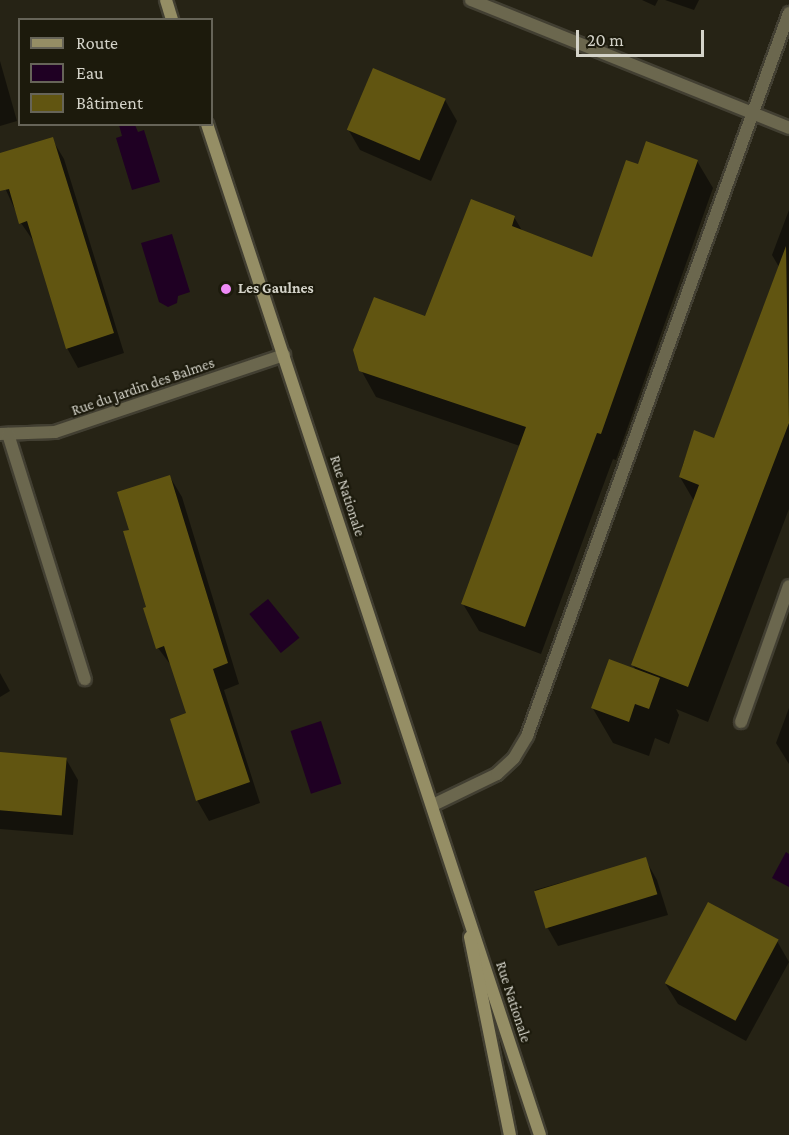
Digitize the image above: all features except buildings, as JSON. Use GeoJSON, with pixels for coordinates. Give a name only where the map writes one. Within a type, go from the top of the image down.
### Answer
{"type":"FeatureCollection","features":[{"type":"Feature","properties":{"kind":"main road"},"geometry":{"type":"LineString","coordinates":[[166,0],[171,18]]}},
{"type":"Feature","properties":{"kind":"main road","name":"Rue Nationale"},"geometry":{"type":"LineString","coordinates":[[208,126],[540,1135]]}},
{"type":"Feature","properties":{"kind":"main road","name":"Rue Nationale"},"geometry":{"type":"LineString","coordinates":[[457,878],[510,1135]]}},
{"type":"Feature","properties":{"kind":"street"},"geometry":{"type":"LineString","coordinates":[[471,0],[789,128]]}},
{"type":"Feature","properties":{"kind":"street"},"geometry":{"type":"LineString","coordinates":[[433,805],[497,774],[514,758],[527,736],[755,114],[789,13]]}},
{"type":"Feature","properties":{"kind":"street","name":"Rue du Jardin des Balmes"},"geometry":{"type":"LineString","coordinates":[[85,679],[4,434],[55,432],[284,355]]}},
{"type":"Feature","properties":{"kind":"street"},"geometry":{"type":"LineString","coordinates":[[741,723],[789,586]]}},
{"type":"Feature","properties":{"kind":"water"},"geometry":{"type":"Polygon","coordinates":[[[119,126],[135,126],[138,132],[144,130],[160,182],[132,190],[116,138],[122,136],[119,126]]]}},
{"type":"Feature","properties":{"kind":"water"},"geometry":{"type":"Polygon","coordinates":[[[172,234],[190,292],[178,296],[177,303],[168,307],[159,302],[141,243],[172,234]]]}},
{"type":"Feature","properties":{"kind":"water"},"geometry":{"type":"Polygon","coordinates":[[[268,599],[299,638],[281,653],[249,614],[268,599]]]}},
{"type":"Feature","properties":{"kind":"water"},"geometry":{"type":"Polygon","coordinates":[[[321,721],[341,784],[311,794],[291,731],[321,721]]]}},
{"type":"Feature","properties":{"kind":"water"},"geometry":{"type":"Polygon","coordinates":[[[786,852],[789,854],[789,887],[772,878],[786,852]]]}},
{"type":"Feature","properties":{"kind":"place","name":"Les Gaulnes"},"geometry":{"type":"Point","coordinates":[226,289]}}]}
